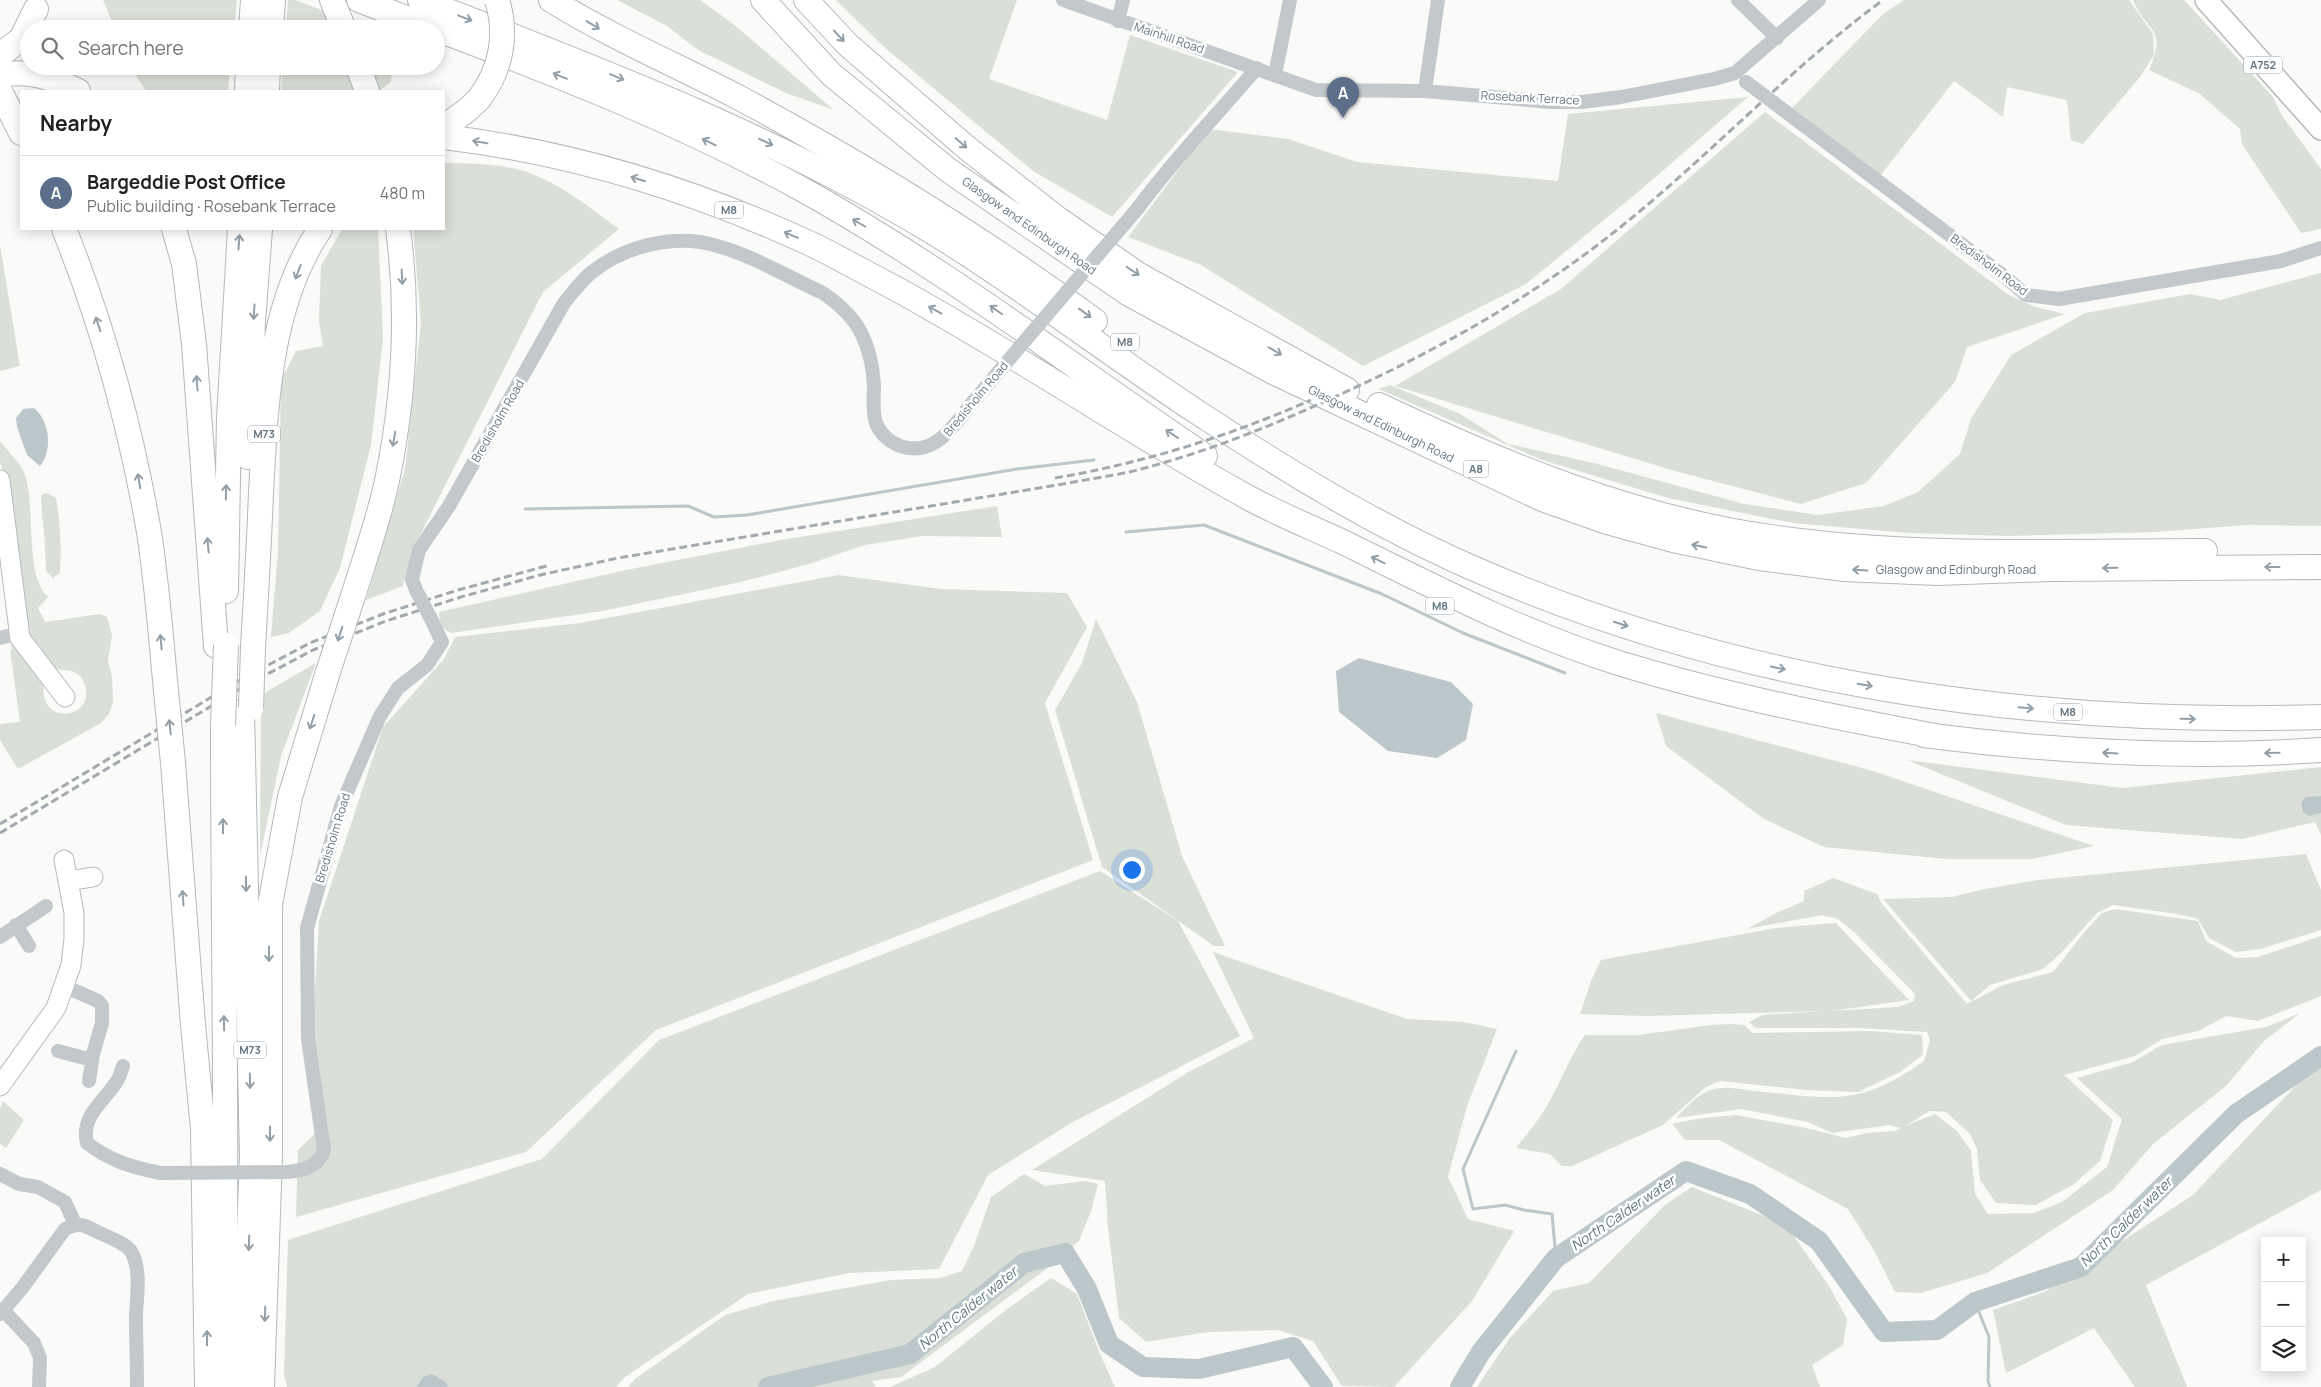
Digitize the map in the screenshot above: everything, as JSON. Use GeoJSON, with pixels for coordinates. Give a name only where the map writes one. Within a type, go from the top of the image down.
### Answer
{"type":"FeatureCollection","features":[{"type":"Feature","properties":{"kind":"highway"},"geometry":{"type":"LineString","coordinates":[[252,20],[253,0]]}},
{"type":"Feature","properties":{"kind":"highway"},"geometry":{"type":"LineString","coordinates":[[272,20],[273,0]]}},
{"type":"Feature","properties":{"kind":"highway"},"geometry":{"type":"LineString","coordinates":[[332,0],[340,20]]}},
{"type":"Feature","properties":{"kind":"highway","name":"M8"},"geometry":{"type":"LineString","coordinates":[[359,0],[412,20]]}},
{"type":"Feature","properties":{"kind":"highway","name":"M8"},"geometry":{"type":"LineString","coordinates":[[420,0],[633,84],[769,143],[938,235],[1074,326],[1195,411],[1292,472],[1385,526],[1470,567],[1586,612],[1664,638],[1756,664],[1817,677],[1922,694],[2008,706],[2090,714],[2184,719],[2321,717]]}},
{"type":"Feature","properties":{"kind":"highway"},"geometry":{"type":"LineString","coordinates":[[445,126],[479,98],[494,75],[501,50],[502,22],[497,0]]}},
{"type":"Feature","properties":{"kind":"highway","name":"M8"},"geometry":{"type":"LineString","coordinates":[[551,0],[606,33],[735,96],[825,146],[941,215],[1023,270],[1214,408],[1333,483],[1464,554],[1586,612]]}},
{"type":"Feature","properties":{"kind":"highway","name":"Glasgow and Edinburgh Road"},"geometry":{"type":"LineString","coordinates":[[763,0],[832,74],[948,170],[1129,294],[1273,372],[1542,500],[1607,522],[1673,540],[1759,558],[1844,569],[1937,573],[2051,569],[2321,567]]}},
{"type":"Feature","properties":{"kind":"highway","name":"Glasgow and Edinburgh Road"},"geometry":{"type":"LineString","coordinates":[[806,0],[848,45],[967,148],[1058,219],[1139,275],[1322,378],[1405,418],[1538,474],[1591,494],[1713,526],[1769,537],[1845,546],[1998,551],[2321,551]]}},
{"type":"Feature","properties":{"kind":"highway","name":"M8"},"geometry":{"type":"LineString","coordinates":[[445,32],[609,96],[750,162],[799,188],[929,266],[1252,487],[1346,544]]}},
{"type":"Feature","properties":{"kind":"highway"},"geometry":{"type":"LineString","coordinates":[[6,51],[20,36]]}},
{"type":"Feature","properties":{"kind":"highway","name":"M8"},"geometry":{"type":"LineString","coordinates":[[668,64],[839,164],[943,228],[1074,326]]}},
{"type":"Feature","properties":{"kind":"highway"},"geometry":{"type":"LineString","coordinates":[[42,75],[76,90]]}},
{"type":"Feature","properties":{"kind":"highway"},"geometry":{"type":"LineString","coordinates":[[68,75],[77,90]]}},
{"type":"Feature","properties":{"kind":"highway"},"geometry":{"type":"LineString","coordinates":[[247,90],[248,75]]}},
{"type":"Feature","properties":{"kind":"highway"},"geometry":{"type":"LineString","coordinates":[[267,90],[268,75]]}},
{"type":"Feature","properties":{"kind":"highway"},"geometry":{"type":"LineString","coordinates":[[361,75],[367,90]]}},
{"type":"Feature","properties":{"kind":"highway"},"geometry":{"type":"LineString","coordinates":[[0,91],[20,130]]}},
{"type":"Feature","properties":{"kind":"highway","name":"M8"},"geometry":{"type":"LineString","coordinates":[[445,137],[510,148],[601,168],[692,196],[814,245],[938,312],[1161,447],[1252,499],[1484,612],[1618,663],[1785,707],[1940,737]]}},
{"type":"Feature","properties":{"kind":"highway"},"geometry":{"type":"LineString","coordinates":[[64,230],[106,350],[129,433],[149,532],[173,764],[204,1129],[207,1387]]}},
{"type":"Feature","properties":{"kind":"highway","name":"M73"},"geometry":{"type":"LineString","coordinates":[[174,230],[184,264],[235,648],[239,715],[223,1387]]}},
{"type":"Feature","properties":{"kind":"highway","name":"M73"},"geometry":{"type":"LineString","coordinates":[[240,230],[226,485],[245,854],[252,1156],[243,1387]]}},
{"type":"Feature","properties":{"kind":"highway","name":"M73"},"geometry":{"type":"LineString","coordinates":[[235,648],[260,230]]}},
{"type":"Feature","properties":{"kind":"highway","name":"M73"},"geometry":{"type":"LineString","coordinates":[[235,648],[277,337],[288,299],[305,255],[319,230]]}},
{"type":"Feature","properties":{"kind":"highway","name":"M73"},"geometry":{"type":"LineString","coordinates":[[262,1387],[270,1155],[270,905],[290,797],[327,675],[376,525],[388,476],[396,425],[404,313],[398,230]]}},
{"type":"Feature","properties":{"kind":"highway","name":"M8"},"geometry":{"type":"LineString","coordinates":[[992,344],[1067,396],[1175,466],[1369,574],[1469,619],[1612,673],[1720,703],[1783,716],[2044,749],[2114,753],[2228,754],[2321,750]]}},
{"type":"Feature","properties":{"kind":"highway"},"geometry":{"type":"LineString","coordinates":[[187,946],[209,1108],[224,1336]]}},
{"type":"Feature","properties":{"kind":"main road","name":"A752"},"geometry":{"type":"LineString","coordinates":[[2206,0],[2321,129]]}},
{"type":"Feature","properties":{"kind":"street","name":"Mainhill Road"},"geometry":{"type":"LineString","coordinates":[[1063,0],[1275,75]]}},
{"type":"Feature","properties":{"kind":"street"},"geometry":{"type":"LineString","coordinates":[[1118,21],[1122,0]]}},
{"type":"Feature","properties":{"kind":"street"},"geometry":{"type":"LineString","coordinates":[[1275,75],[1290,0]]}},
{"type":"Feature","properties":{"kind":"street"},"geometry":{"type":"LineString","coordinates":[[1425,91],[1438,0]]}},
{"type":"Feature","properties":{"kind":"street"},"geometry":{"type":"LineString","coordinates":[[1738,0],[1777,38]]}},
{"type":"Feature","properties":{"kind":"street","name":"Rosebank Terrace"},"geometry":{"type":"LineString","coordinates":[[1275,75],[1316,90],[1425,91],[1551,102],[1582,102],[1621,98],[1714,79],[1741,77],[1777,38],[1819,0]]}},
{"type":"Feature","properties":{"kind":"street","name":"Bredisholm Road"},"geometry":{"type":"LineString","coordinates":[[123,1066],[117,1081],[100,1101],[85,1125],[87,1143],[114,1160],[126,1165],[161,1173],[303,1171],[319,1159],[324,1150],[308,1039],[307,928],[341,806],[380,716],[398,688],[427,665],[442,642],[412,578],[420,550],[449,506],[564,304],[581,282],[593,271],[628,252],[650,245],[679,241],[713,245],[755,262],[828,297],[850,317],[864,338],[872,368],[876,424],[884,435],[895,444],[914,449],[932,445],[941,440],[1138,208],[1169,166],[1206,129],[1257,68]]}},
{"type":"Feature","properties":{"kind":"street","name":"Bredisholm Road"},"geometry":{"type":"LineString","coordinates":[[1741,77],[2004,276],[2026,295],[2059,299],[2281,261],[2321,248]]}},
{"type":"Feature","properties":{"kind":"street"},"geometry":{"type":"LineString","coordinates":[[0,480],[4,536],[19,633],[22,642],[66,697]]}},
{"type":"Feature","properties":{"kind":"street"},"geometry":{"type":"LineString","coordinates":[[0,638],[19,633]]}},
{"type":"Feature","properties":{"kind":"street"},"geometry":{"type":"LineString","coordinates":[[0,1086],[56,1008],[71,965],[74,939],[74,912],[64,860]]}},
{"type":"Feature","properties":{"kind":"street"},"geometry":{"type":"LineString","coordinates":[[69,881],[93,877]]}},
{"type":"Feature","properties":{"kind":"street"},"geometry":{"type":"LineString","coordinates":[[0,937],[46,906]]}},
{"type":"Feature","properties":{"kind":"street"},"geometry":{"type":"LineString","coordinates":[[16,926],[29,946]]}},
{"type":"Feature","properties":{"kind":"street"},"geometry":{"type":"LineString","coordinates":[[64,986],[98,1001],[102,1006],[102,1023],[92,1060],[89,1081]]}},
{"type":"Feature","properties":{"kind":"street"},"geometry":{"type":"LineString","coordinates":[[58,1051],[92,1060]]}},
{"type":"Feature","properties":{"kind":"street"},"geometry":{"type":"LineString","coordinates":[[0,1174],[19,1184],[38,1187],[65,1202],[75,1224]]}},
{"type":"Feature","properties":{"kind":"street"},"geometry":{"type":"LineString","coordinates":[[40,1387],[40,1358],[34,1343],[2,1313],[64,1229],[75,1224],[83,1225],[125,1246],[132,1252],[136,1264],[139,1296],[136,1312],[137,1387]]}},
{"type":"Feature","properties":{"kind":"shaded area"},"geometry":{"type":"Polygon","coordinates":[[[103,0],[237,0],[235,20],[111,20],[103,0]]]}},
{"type":"Feature","properties":{"kind":"shaded area"},"geometry":{"type":"Polygon","coordinates":[[[288,0],[295,0],[348,20],[287,20],[288,0]]]}},
{"type":"Feature","properties":{"kind":"shaded area"},"geometry":{"type":"Polygon","coordinates":[[[617,0],[700,0],[732,23],[834,110],[786,93],[698,50],[667,26],[617,0]]]}},
{"type":"Feature","properties":{"kind":"shaded area"},"geometry":{"type":"Polygon","coordinates":[[[836,0],[1017,0],[989,79],[1107,120],[1130,35],[1238,72],[1112,217],[1033,171],[884,47],[836,0]]]}},
{"type":"Feature","properties":{"kind":"shaded area"},"geometry":{"type":"Polygon","coordinates":[[[1904,0],[2129,0],[2153,34],[2154,55],[2140,77],[2083,144],[2071,140],[2067,100],[2007,87],[2003,117],[1954,81],[1880,176],[1792,108],[1883,14],[1904,0]]]}},
{"type":"Feature","properties":{"kind":"shaded area"},"geometry":{"type":"Polygon","coordinates":[[[2133,0],[2184,0],[2273,97],[2281,114],[2321,169],[2321,229],[2301,233],[2242,144],[2240,129],[2200,94],[2149,70],[2154,56],[2156,37],[2138,11],[2133,0]]]}},
{"type":"Feature","properties":{"kind":"shaded area"},"geometry":{"type":"Polygon","coordinates":[[[136,75],[229,75],[228,90],[145,90],[136,75]]]}},
{"type":"Feature","properties":{"kind":"shaded area"},"geometry":{"type":"Polygon","coordinates":[[[282,75],[391,75],[391,82],[380,90],[281,90],[282,75]]]}},
{"type":"Feature","properties":{"kind":"shaded area"},"geometry":{"type":"Polygon","coordinates":[[[1748,97],[1638,192],[1526,284],[1363,366],[1201,265],[1128,237],[1209,129],[1288,139],[1357,162],[1558,181],[1568,114],[1748,97]]]}},
{"type":"Feature","properties":{"kind":"shaded area"},"geometry":{"type":"Polygon","coordinates":[[[1765,112],[2009,295],[2035,307],[2065,314],[1967,347],[1955,382],[1866,483],[1801,504],[1675,471],[1395,386],[1561,289],[1765,112]]]}},
{"type":"Feature","properties":{"kind":"shaded area"},"geometry":{"type":"Polygon","coordinates":[[[445,163],[495,165],[524,171],[562,189],[619,229],[543,292],[412,551],[403,586],[366,600],[405,469],[421,322],[413,230],[445,230],[445,163]]]}},
{"type":"Feature","properties":{"kind":"shaded area"},"geometry":{"type":"Polygon","coordinates":[[[341,230],[378,230],[383,339],[371,445],[340,568],[320,611],[289,633],[271,637],[278,551],[281,380],[296,351],[323,346],[319,321],[321,266],[341,230]]]}},
{"type":"Feature","properties":{"kind":"shaded area"},"geometry":{"type":"Polygon","coordinates":[[[0,245],[20,366],[0,371],[0,245]]]}},
{"type":"Feature","properties":{"kind":"shaded area"},"geometry":{"type":"Polygon","coordinates":[[[2321,273],[2321,526],[2246,525],[2156,532],[2009,536],[1908,533],[1793,523],[1668,498],[1542,460],[1379,389],[1390,385],[1460,414],[1508,444],[1594,463],[1744,504],[1818,515],[1884,506],[1918,492],[1960,454],[1971,419],[2011,355],[2085,313],[2190,294],[2220,300],[2321,273]]]}},
{"type":"Feature","properties":{"kind":"shaded area"},"geometry":{"type":"Polygon","coordinates":[[[34,408],[44,420],[48,436],[47,452],[40,466],[27,455],[17,427],[16,418],[23,409],[34,408]]]}},
{"type":"Feature","properties":{"kind":"shaded area"},"geometry":{"type":"Polygon","coordinates":[[[0,441],[25,475],[30,504],[33,557],[36,573],[41,587],[48,597],[38,608],[45,622],[100,614],[107,617],[112,635],[108,661],[112,677],[113,702],[109,714],[101,723],[18,769],[0,740],[0,724],[20,722],[10,650],[12,650],[11,644],[44,683],[44,697],[49,706],[56,712],[65,714],[81,707],[85,699],[86,689],[84,682],[78,674],[53,668],[29,641],[8,488],[0,462],[0,441]]]}},
{"type":"Feature","properties":{"kind":"shaded area"},"geometry":{"type":"Polygon","coordinates":[[[47,493],[56,498],[60,526],[60,573],[53,578],[46,571],[41,495],[47,493]]]}},
{"type":"Feature","properties":{"kind":"shaded area"},"geometry":{"type":"Polygon","coordinates":[[[997,506],[1002,537],[923,536],[865,545],[809,564],[741,582],[602,611],[451,633],[440,626],[439,612],[626,570],[781,540],[997,506]]]}},
{"type":"Feature","properties":{"kind":"shaded area"},"geometry":{"type":"Polygon","coordinates":[[[838,575],[941,589],[1067,593],[1087,627],[1045,703],[1093,860],[656,1030],[526,1152],[296,1217],[298,1150],[324,1125],[312,1042],[319,921],[383,727],[444,659],[455,637],[580,623],[838,575]]]}},
{"type":"Feature","properties":{"kind":"shaded area"},"geometry":{"type":"Polygon","coordinates":[[[1096,619],[1137,702],[1182,856],[1225,946],[1214,946],[1102,867],[1055,710],[1082,663],[1096,619]]]}},
{"type":"Feature","properties":{"kind":"shaded area"},"geometry":{"type":"Polygon","coordinates":[[[1359,658],[1451,682],[1473,704],[1466,740],[1437,758],[1388,751],[1339,712],[1336,671],[1359,658]]]}},
{"type":"Feature","properties":{"kind":"shaded area"},"geometry":{"type":"Polygon","coordinates":[[[316,663],[281,756],[260,856],[261,695],[316,663]]]}},
{"type":"Feature","properties":{"kind":"shaded area"},"geometry":{"type":"Polygon","coordinates":[[[1656,713],[1873,771],[2094,846],[2032,859],[1946,859],[1824,847],[1764,819],[1666,746],[1656,713]]]}},
{"type":"Feature","properties":{"kind":"shaded area"},"geometry":{"type":"Polygon","coordinates":[[[1907,760],[2122,788],[2321,767],[2321,835],[2315,822],[2242,839],[2066,825],[1907,760]]]}},
{"type":"Feature","properties":{"kind":"shaded area"},"geometry":{"type":"Polygon","coordinates":[[[2321,796],[2321,813],[2309,816],[2303,812],[2301,803],[2306,797],[2321,796]]]}},
{"type":"Feature","properties":{"kind":"shaded area"},"geometry":{"type":"Polygon","coordinates":[[[2306,854],[2321,890],[2321,930],[2260,949],[2236,952],[2209,938],[2198,919],[2177,914],[2113,905],[2097,913],[2061,953],[2043,969],[1990,985],[1971,1001],[1883,899],[1952,897],[2038,880],[2306,854]]]}},
{"type":"Feature","properties":{"kind":"shaded area"},"geometry":{"type":"Polygon","coordinates":[[[1100,871],[1178,921],[1240,1036],[1071,1123],[988,1175],[939,1269],[849,1273],[748,1294],[625,1377],[616,1387],[287,1387],[284,1374],[288,1240],[542,1159],[659,1040],[1100,871]]]}},
{"type":"Feature","properties":{"kind":"shaded area"},"geometry":{"type":"Polygon","coordinates":[[[1833,878],[1877,894],[1882,904],[1967,1004],[2003,985],[2053,972],[2102,913],[2115,909],[2198,921],[2206,941],[2236,958],[2258,957],[2321,936],[2321,996],[2258,1021],[2226,1016],[2198,1031],[2162,1039],[2135,1056],[2064,1075],[2113,1120],[2100,1161],[2074,1184],[2036,1205],[1996,1203],[1980,1180],[1977,1149],[1970,1134],[1946,1112],[1930,1111],[1905,1126],[1935,1114],[1957,1131],[1971,1151],[1975,1194],[1988,1214],[2034,1213],[2062,1202],[2107,1167],[2122,1119],[2077,1078],[2133,1062],[2162,1045],[2266,1027],[2300,1013],[2264,1041],[2226,1086],[2153,1144],[2113,1190],[1987,1273],[1921,1293],[1895,1292],[1875,1252],[1848,1209],[1719,1140],[1685,1140],[1672,1124],[1695,1119],[1736,1115],[1806,1128],[1846,1138],[1867,1133],[1895,1131],[1901,1128],[1889,1125],[1832,1133],[1808,1122],[1741,1109],[1676,1118],[1699,1096],[1720,1088],[1825,1097],[1863,1093],[1901,1076],[1924,1061],[1930,1040],[1927,1032],[1860,1028],[1756,1028],[1749,1022],[1763,1015],[1821,1011],[1647,1016],[1580,1014],[1591,981],[1601,960],[1776,928],[1836,923],[1909,1000],[1831,1011],[1898,1007],[1914,1001],[1915,994],[1855,933],[1838,919],[1822,915],[1747,929],[1776,913],[1804,901],[1804,891],[1833,878]]]}},
{"type":"Feature","properties":{"kind":"shaded area"},"geometry":{"type":"Polygon","coordinates":[[[1213,952],[1407,1019],[1463,1022],[1497,1029],[1467,1106],[1448,1177],[1468,1219],[1514,1231],[1472,1301],[1394,1387],[1342,1386],[1313,1341],[1277,1330],[1208,1332],[1146,1342],[1119,1318],[1108,1227],[1105,1181],[1032,1170],[1187,1073],[1254,1038],[1213,952]]]}},
{"type":"Feature","properties":{"kind":"shaded area"},"geometry":{"type":"Polygon","coordinates":[[[1730,1024],[1744,1025],[1753,1033],[1870,1031],[1922,1035],[1923,1055],[1900,1072],[1858,1092],[1806,1090],[1720,1081],[1706,1087],[1663,1125],[1572,1166],[1562,1166],[1550,1154],[1516,1148],[1548,1104],[1585,1035],[1639,1035],[1730,1024]]]}},
{"type":"Feature","properties":{"kind":"shaded area"},"geometry":{"type":"Polygon","coordinates":[[[2321,1066],[2321,1190],[2146,1285],[2187,1387],[2135,1387],[2094,1328],[2006,1373],[1993,1310],[2044,1292],[2193,1195],[2300,1081],[2321,1066]]]}},
{"type":"Feature","properties":{"kind":"shaded area"},"geometry":{"type":"Polygon","coordinates":[[[3,1101],[24,1120],[6,1148],[0,1144],[0,1109],[3,1101]]]}},
{"type":"Feature","properties":{"kind":"shaded area"},"geometry":{"type":"Polygon","coordinates":[[[1024,1174],[1045,1186],[1085,1181],[1098,1184],[1091,1211],[1079,1241],[1053,1264],[901,1377],[872,1381],[876,1387],[628,1387],[635,1379],[725,1315],[773,1301],[891,1280],[940,1278],[962,1271],[974,1246],[991,1197],[1024,1174]]]}},
{"type":"Feature","properties":{"kind":"shaded area"},"geometry":{"type":"Polygon","coordinates":[[[1692,1187],[1786,1225],[1829,1286],[1847,1319],[1843,1345],[1812,1365],[1820,1387],[1477,1387],[1510,1338],[1553,1291],[1589,1283],[1666,1204],[1692,1187]]]}},
{"type":"Feature","properties":{"kind":"shaded area"},"geometry":{"type":"Polygon","coordinates":[[[1051,1278],[1077,1294],[1115,1387],[890,1387],[935,1367],[1007,1309],[1051,1278]]]}},
{"type":"Feature","properties":{"kind":"shaded area"},"geometry":{"type":"Polygon","coordinates":[[[432,1374],[446,1382],[448,1387],[416,1387],[423,1377],[432,1374]]]}},
{"type":"Feature","properties":{"kind":"waterway"},"geometry":{"type":"LineString","coordinates":[[525,509],[688,506],[714,517],[747,515],[1017,469],[1094,460]]}},
{"type":"Feature","properties":{"kind":"waterway"},"geometry":{"type":"LineString","coordinates":[[1126,532],[1204,525],[1382,594],[1463,633],[1565,673]]}},
{"type":"Feature","properties":{"kind":"waterway"},"geometry":{"type":"LineString","coordinates":[[1516,1051],[1463,1169],[1473,1209],[1505,1205],[1552,1214],[1556,1258]]}},
{"type":"Feature","properties":{"kind":"waterway","name":"North Calder water"},"geometry":{"type":"LineString","coordinates":[[1460,1387],[1481,1352],[1556,1258],[1686,1171],[1750,1194],[1819,1241],[1884,1332],[1937,1330],[1975,1302],[2081,1267],[2236,1114],[2321,1056]]}},
{"type":"Feature","properties":{"kind":"waterway","name":"North Calder water"},"geometry":{"type":"LineString","coordinates":[[768,1387],[910,1354],[1024,1263],[1065,1253],[1087,1289],[1109,1344],[1143,1367],[1199,1369],[1293,1347],[1323,1387]]}},
{"type":"Feature","properties":{"kind":"waterway"},"geometry":{"type":"LineString","coordinates":[[1975,1302],[1989,1337],[1988,1381],[1990,1387]]}},
{"type":"Feature","properties":{"kind":"railway"},"geometry":{"type":"LineString","coordinates":[[0,833],[243,687],[313,650],[386,621],[461,597],[540,575],[618,558],[1117,475],[1170,461],[1219,445],[1315,406],[1453,338],[1525,295],[1595,247],[1660,194],[1817,53],[1883,0]]}},
{"type":"Feature","properties":{"kind":"railway"},"geometry":{"type":"LineString","coordinates":[[1055,478],[1121,465],[1186,447],[1249,425],[1311,400]]}},
{"type":"Feature","properties":{"kind":"railway"},"geometry":{"type":"LineString","coordinates":[[0,824],[240,680],[310,643],[383,614],[458,590],[550,565]]}},
{"type":"Feature","properties":{"kind":"place","name":"Bargeddie Post Office"},"geometry":{"type":"Point","coordinates":[1343,118]}}]}
